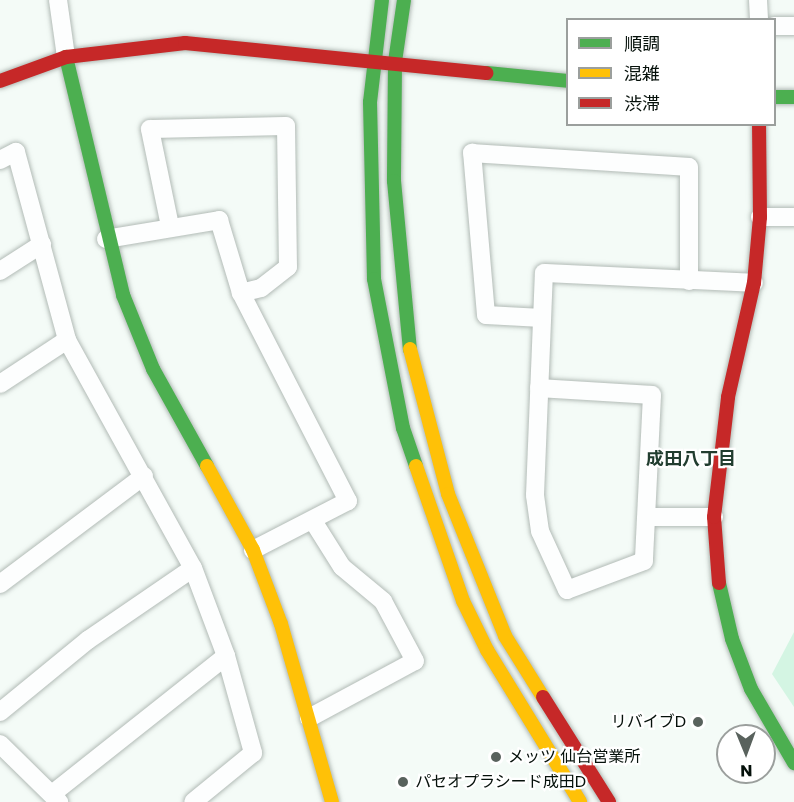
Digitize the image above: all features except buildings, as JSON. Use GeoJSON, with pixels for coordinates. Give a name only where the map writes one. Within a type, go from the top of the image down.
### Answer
{"type":"FeatureCollection","features":[{"type":"Feature","properties":{"kind":"street"},"geometry":{"type":"LineString","coordinates":[[58,0],[66,57],[106,239],[153,369],[253,550],[309,718],[330,796],[311,802]]}},
{"type":"Feature","properties":{"kind":"street"},"geometry":{"type":"LineString","coordinates":[[382,0],[373,59],[370,206],[374,279],[403,428],[463,601],[487,651],[580,802]]}},
{"type":"Feature","properties":{"kind":"street"},"geometry":{"type":"LineString","coordinates":[[404,0],[395,62],[393,136],[400,262],[408,338],[424,416],[448,494],[505,636],[609,802]]}},
{"type":"Feature","properties":{"kind":"street"},"geometry":{"type":"LineString","coordinates":[[758,0],[759,18]]}},
{"type":"Feature","properties":{"kind":"street"},"geometry":{"type":"LineString","coordinates":[[776,26],[794,26]]}},
{"type":"Feature","properties":{"kind":"street"},"geometry":{"type":"LineString","coordinates":[[0,81],[66,57],[185,43],[373,59],[566,81]]}},
{"type":"Feature","properties":{"kind":"street"},"geometry":{"type":"LineString","coordinates":[[776,97],[794,97]]}},
{"type":"Feature","properties":{"kind":"street"},"geometry":{"type":"LineString","coordinates":[[170,226],[150,129],[286,126],[288,267],[261,288],[241,293]]}},
{"type":"Feature","properties":{"kind":"street"},"geometry":{"type":"LineString","coordinates":[[759,126],[760,217],[754,284],[728,397],[714,517],[718,577],[732,639],[751,689],[794,763]]}},
{"type":"Feature","properties":{"kind":"street"},"geometry":{"type":"LineString","coordinates":[[0,160],[16,152],[67,340],[193,568],[226,656],[253,753],[193,802]]}},
{"type":"Feature","properties":{"kind":"street"},"geometry":{"type":"LineString","coordinates":[[542,318],[486,315],[472,153],[689,167],[689,281]]}},
{"type":"Feature","properties":{"kind":"street"},"geometry":{"type":"LineString","coordinates":[[760,217],[794,217]]}},
{"type":"Feature","properties":{"kind":"street"},"geometry":{"type":"LineString","coordinates":[[106,239],[170,226],[219,220],[241,293],[348,501],[253,550]]}},
{"type":"Feature","properties":{"kind":"street"},"geometry":{"type":"LineString","coordinates":[[0,271],[42,244]]}},
{"type":"Feature","properties":{"kind":"street"},"geometry":{"type":"LineString","coordinates":[[539,388],[652,395],[648,517],[644,561],[567,590],[540,531],[535,495],[539,388],[544,273],[754,284]]}},
{"type":"Feature","properties":{"kind":"street"},"geometry":{"type":"LineString","coordinates":[[0,384],[67,340]]}},
{"type":"Feature","properties":{"kind":"street"},"geometry":{"type":"LineString","coordinates":[[0,584],[144,476]]}},
{"type":"Feature","properties":{"kind":"street"},"geometry":{"type":"LineString","coordinates":[[648,517],[714,517]]}},
{"type":"Feature","properties":{"kind":"street"},"geometry":{"type":"LineString","coordinates":[[309,718],[415,661],[383,601],[342,567],[313,521]]}},
{"type":"Feature","properties":{"kind":"street"},"geometry":{"type":"LineString","coordinates":[[0,712],[88,640],[193,568]]}},
{"type":"Feature","properties":{"kind":"street"},"geometry":{"type":"LineString","coordinates":[[0,744],[55,798],[226,656]]}},
{"type":"Feature","properties":{"kind":"green space"},"geometry":{"type":"Polygon","coordinates":[[[794,632],[794,707],[772,674],[794,632]]]}},
{"type":"Feature","properties":{"kind":"traffic: fast"},"geometry":{"type":"LineString","coordinates":[[382,0],[370,102],[374,279],[403,428],[416,466]]}},
{"type":"Feature","properties":{"kind":"traffic: fast"},"geometry":{"type":"LineString","coordinates":[[404,0],[395,62],[394,181],[410,349]]}},
{"type":"Feature","properties":{"kind":"traffic: fast"},"geometry":{"type":"LineString","coordinates":[[66,57],[123,295],[153,369],[207,466]]}},
{"type":"Feature","properties":{"kind":"traffic: fast"},"geometry":{"type":"LineString","coordinates":[[487,73],[566,81]]}},
{"type":"Feature","properties":{"kind":"traffic: fast"},"geometry":{"type":"LineString","coordinates":[[776,97],[794,97]]}},
{"type":"Feature","properties":{"kind":"traffic: fast"},"geometry":{"type":"LineString","coordinates":[[719,583],[732,639],[751,689],[794,763]]}},
{"type":"Feature","properties":{"kind":"traffic: slow"},"geometry":{"type":"LineString","coordinates":[[410,349],[448,494],[505,636],[543,697]]}},
{"type":"Feature","properties":{"kind":"traffic: slow"},"geometry":{"type":"LineString","coordinates":[[207,466],[253,550],[281,624],[332,802]]}},
{"type":"Feature","properties":{"kind":"traffic: slow"},"geometry":{"type":"LineString","coordinates":[[416,466],[463,601],[487,650],[580,802]]}},
{"type":"Feature","properties":{"kind":"traffic: jam"},"geometry":{"type":"LineString","coordinates":[[0,81],[66,57],[185,43],[487,73]]}},
{"type":"Feature","properties":{"kind":"traffic: jam"},"geometry":{"type":"LineString","coordinates":[[719,583],[714,517],[728,397],[754,283],[760,217],[759,126]]}},
{"type":"Feature","properties":{"kind":"traffic: jam"},"geometry":{"type":"LineString","coordinates":[[543,697],[609,802]]}},
{"type":"Feature","properties":{"kind":"place","name":"リバイブD"},"geometry":{"type":"Point","coordinates":[698,722]}},
{"type":"Feature","properties":{"kind":"place","name":"メッツ 仙台営業所"},"geometry":{"type":"Point","coordinates":[496,757]}},
{"type":"Feature","properties":{"kind":"place","name":"パセオプラシード成田D"},"geometry":{"type":"Point","coordinates":[403,782]}},
{"type":"Feature","properties":{"kind":"district","name":"成田八丁目"},"geometry":{"type":"Point","coordinates":[691,459]}}]}
